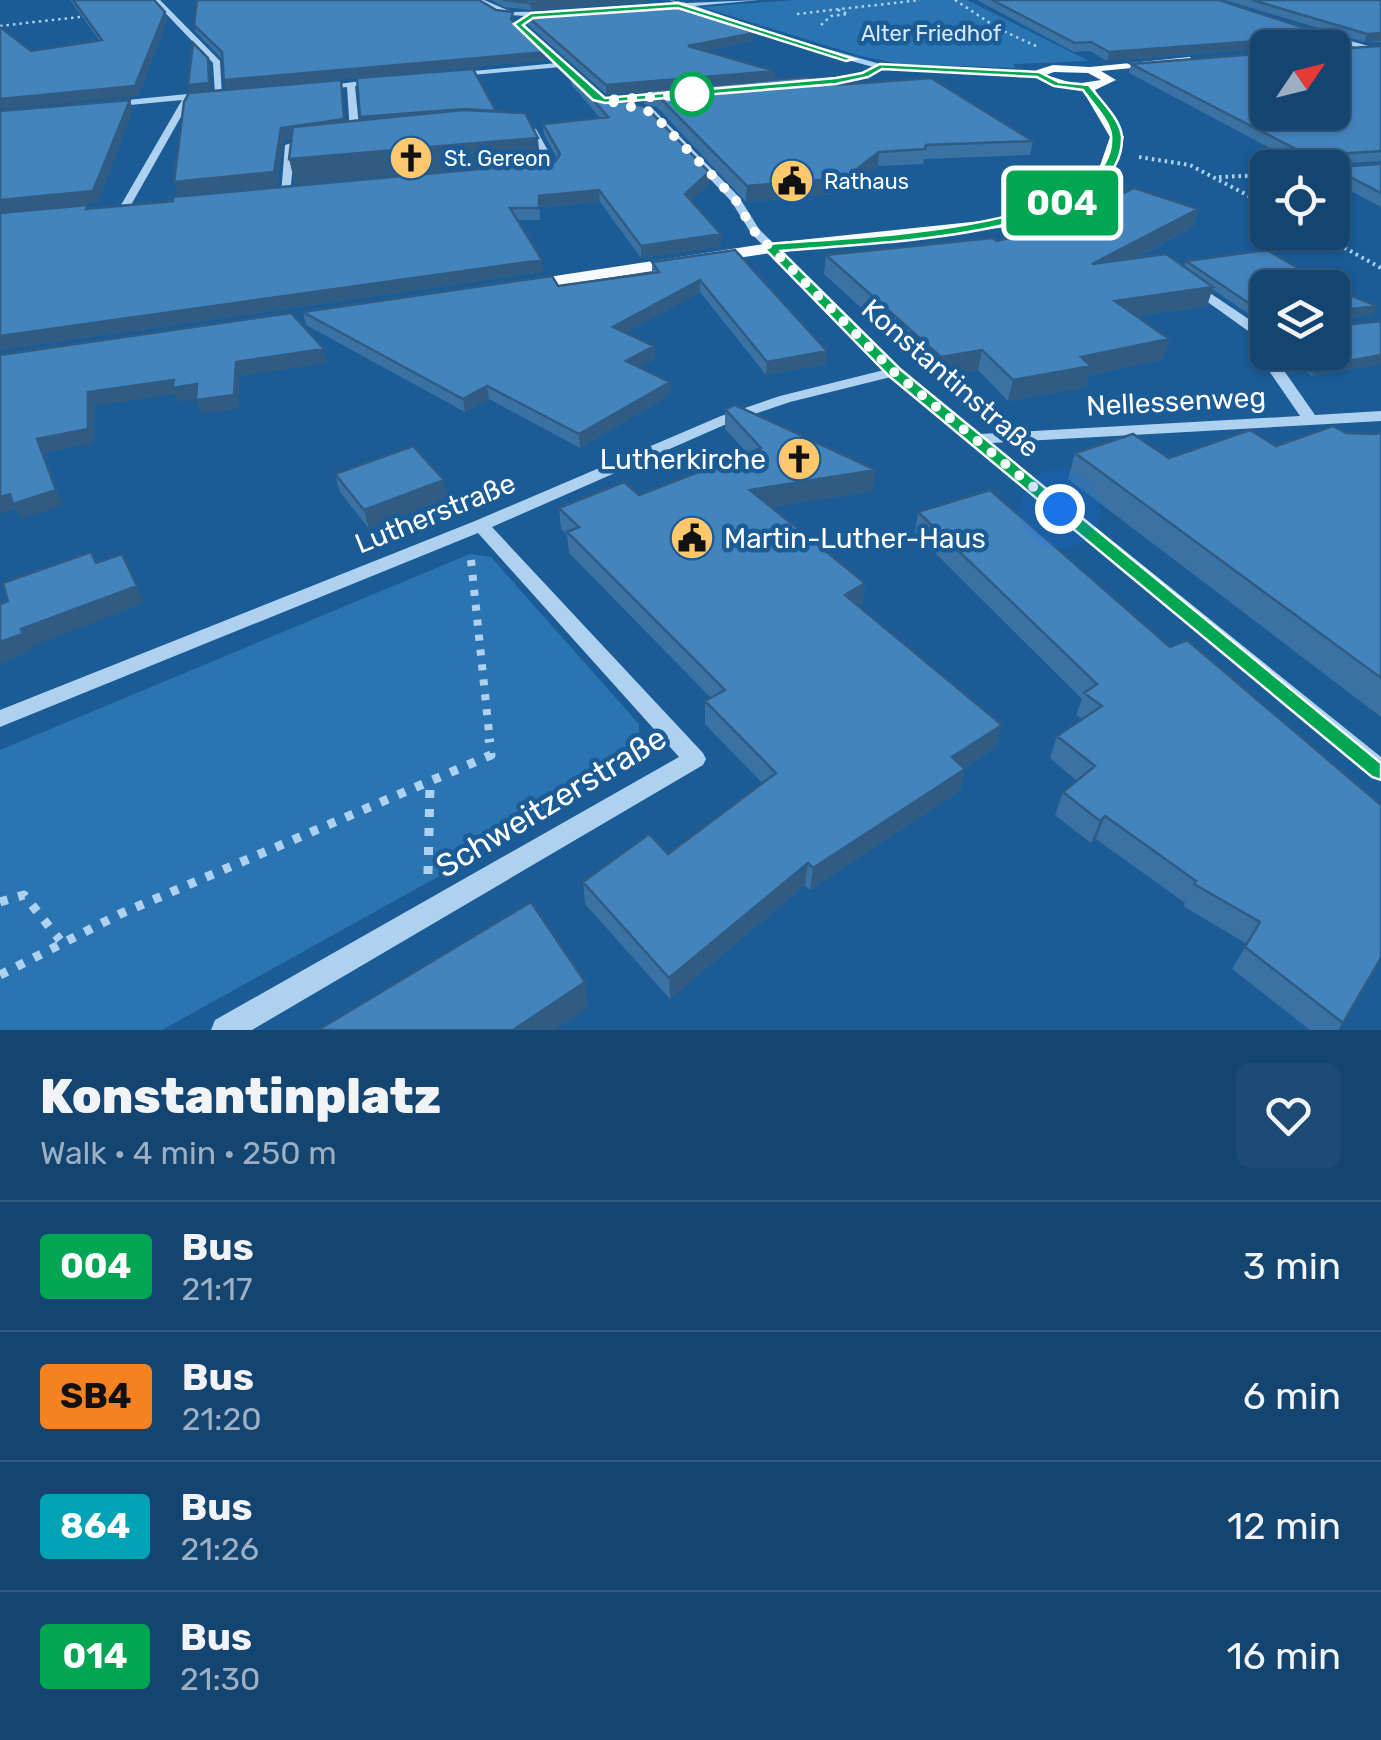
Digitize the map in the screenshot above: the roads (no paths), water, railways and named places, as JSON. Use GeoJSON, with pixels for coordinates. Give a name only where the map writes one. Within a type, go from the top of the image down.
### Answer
{"type":"FeatureCollection","features":[{"type":"Feature","properties":{"kind":"main road"},"geometry":{"type":"LineString","coordinates":[[1350,50],[1375,48]]}},
{"type":"Feature","properties":{"kind":"main road"},"geometry":{"type":"LineString","coordinates":[[1039,74],[1053,68],[1090,70],[1120,64],[1210,59]]}},
{"type":"Feature","properties":{"kind":"main road"},"geometry":{"type":"LineString","coordinates":[[1039,74],[1057,84],[1086,87],[1110,80],[1090,70]]}},
{"type":"Feature","properties":{"kind":"main road"},"geometry":{"type":"LineString","coordinates":[[494,291],[770,248],[1002,224],[1073,200],[1103,179],[1117,138],[1112,122],[1086,87]]}},
{"type":"Feature","properties":{"kind":"street"},"geometry":{"type":"LineString","coordinates":[[156,0],[217,62],[219,94]]}},
{"type":"Feature","properties":{"kind":"street"},"geometry":{"type":"LineString","coordinates":[[478,0],[500,12],[531,16],[586,12]]}},
{"type":"Feature","properties":{"kind":"street"},"geometry":{"type":"LineString","coordinates":[[660,7],[756,0]]}},
{"type":"Feature","properties":{"kind":"street"},"geometry":{"type":"LineString","coordinates":[[675,3],[880,66],[1039,74]]}},
{"type":"Feature","properties":{"kind":"street"},"geometry":{"type":"LineString","coordinates":[[531,16],[518,24],[597,98],[642,99]]}},
{"type":"Feature","properties":{"kind":"street"},"geometry":{"type":"LineString","coordinates":[[1294,26],[1375,48]]}},
{"type":"Feature","properties":{"kind":"street"},"geometry":{"type":"LineString","coordinates":[[441,76],[562,65]]}},
{"type":"Feature","properties":{"kind":"street"},"geometry":{"type":"LineString","coordinates":[[790,85],[850,78],[880,66]]}},
{"type":"Feature","properties":{"kind":"street"},"geometry":{"type":"LineString","coordinates":[[314,87],[387,81]]}},
{"type":"Feature","properties":{"kind":"street"},"geometry":{"type":"LineString","coordinates":[[351,84],[355,136]]}},
{"type":"Feature","properties":{"kind":"street"},"geometry":{"type":"LineString","coordinates":[[98,105],[238,93]]}},
{"type":"Feature","properties":{"kind":"street"},"geometry":{"type":"LineString","coordinates":[[126,205],[188,97]]}},
{"type":"Feature","properties":{"kind":"street","name":"Konstantinstraße"},"geometry":{"type":"LineString","coordinates":[[605,100],[651,112],[735,199],[754,231],[894,372],[1381,770]]}},
{"type":"Feature","properties":{"kind":"street"},"geometry":{"type":"LineString","coordinates":[[514,128],[533,131],[552,167],[533,169]]}},
{"type":"Feature","properties":{"kind":"street"},"geometry":{"type":"LineString","coordinates":[[340,137],[374,134]]}},
{"type":"Feature","properties":{"kind":"street"},"geometry":{"type":"LineString","coordinates":[[286,193],[290,145],[324,138]]}},
{"type":"Feature","properties":{"kind":"street"},"geometry":{"type":"LineString","coordinates":[[268,194],[304,192]]}},
{"type":"Feature","properties":{"kind":"street"},"geometry":{"type":"LineString","coordinates":[[106,207],[144,204]]}},
{"type":"Feature","properties":{"kind":"street"},"geometry":{"type":"LineString","coordinates":[[1177,274],[1250,325]]}},
{"type":"Feature","properties":{"kind":"street"},"geometry":{"type":"LineString","coordinates":[[1275,370],[1308,418]]}},
{"type":"Feature","properties":{"kind":"street","name":"Lutherstraße"},"geometry":{"type":"LineString","coordinates":[[0,719],[481,525],[726,419],[785,399],[894,372]]}},
{"type":"Feature","properties":{"kind":"street","name":"Nellessenweg"},"geometry":{"type":"LineString","coordinates":[[973,438],[1381,416]]}},
{"type":"Feature","properties":{"kind":"street","name":"Schweitzerstraße"},"geometry":{"type":"LineString","coordinates":[[226,1030],[695,759],[481,525]]}},
{"type":"Feature","properties":{"kind":"place","name":"St. Gereon"},"geometry":{"type":"Point","coordinates":[411,158]}},
{"type":"Feature","properties":{"kind":"place","name":"Rathaus"},"geometry":{"type":"Point","coordinates":[792,181]}},
{"type":"Feature","properties":{"kind":"place","name":"Lutherkirche"},"geometry":{"type":"Point","coordinates":[799,459]}},
{"type":"Feature","properties":{"kind":"place","name":"Martin-Luther-Haus"},"geometry":{"type":"Point","coordinates":[692,538]}},
{"type":"Feature","properties":{"kind":"park label","name":"Alter Friedhof"},"geometry":{"type":"Point","coordinates":[931,33]}}]}
